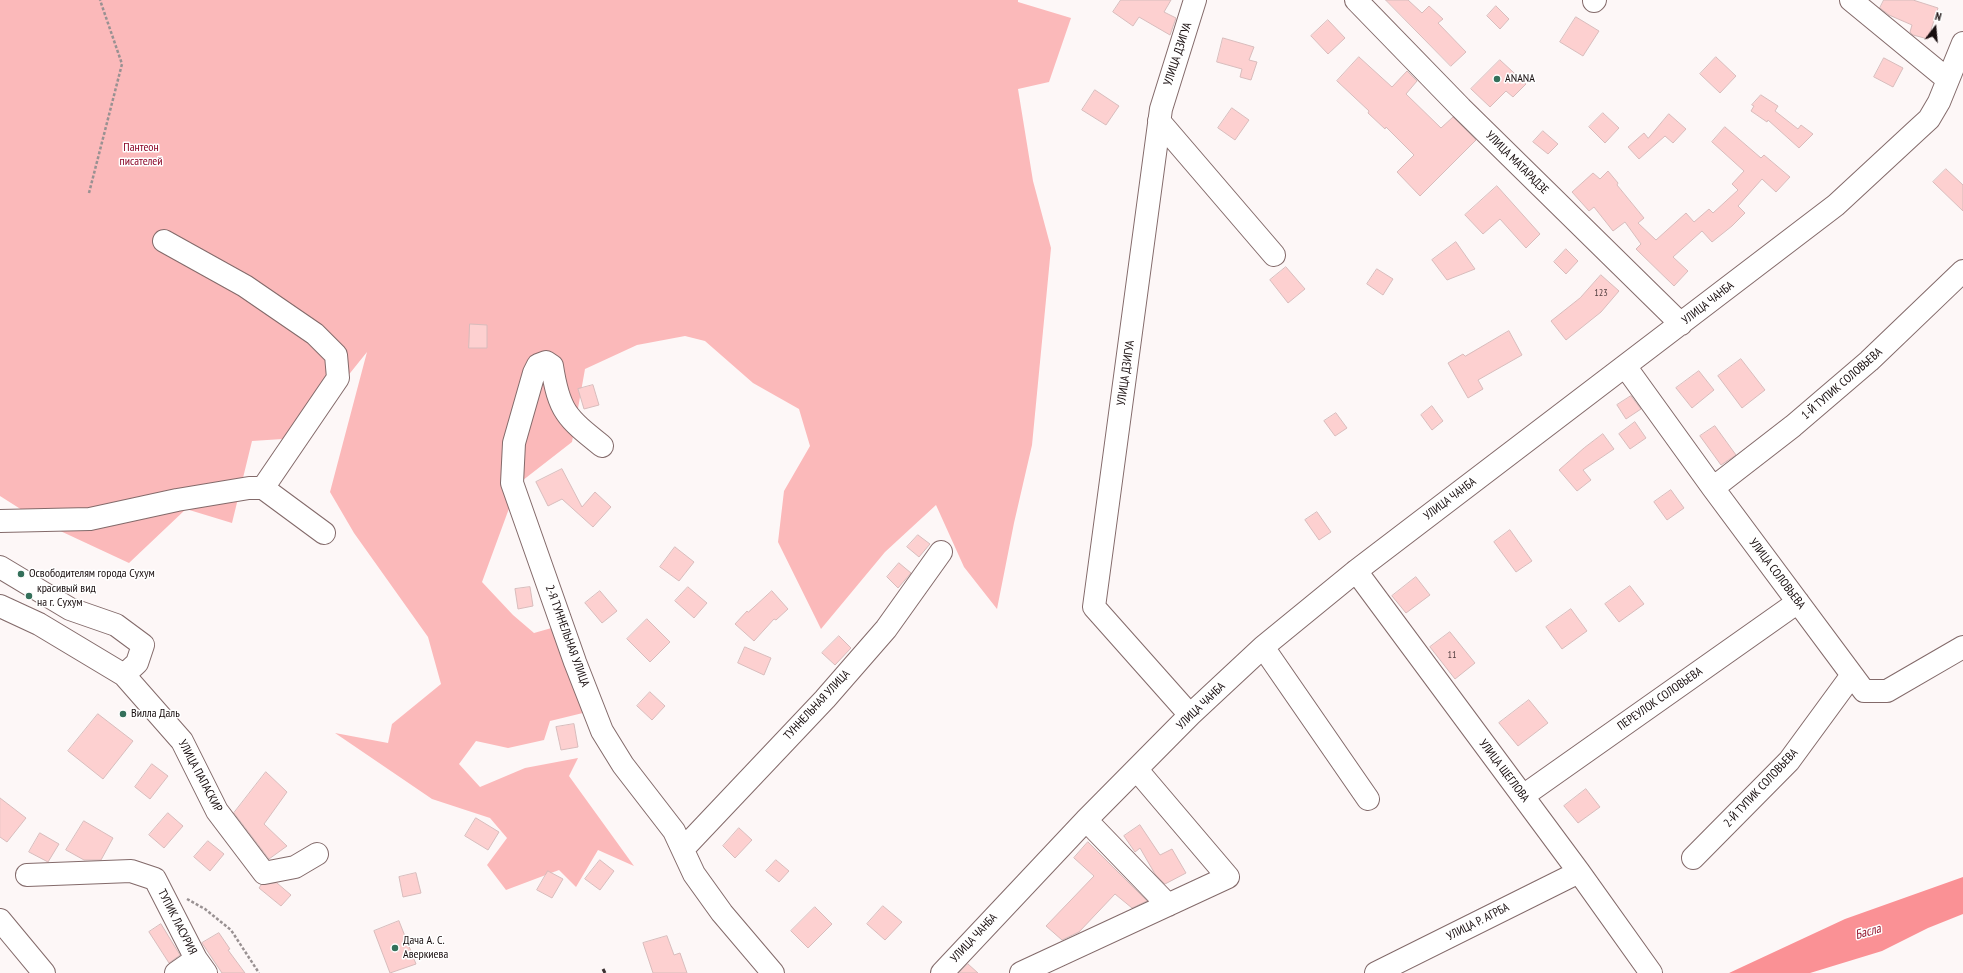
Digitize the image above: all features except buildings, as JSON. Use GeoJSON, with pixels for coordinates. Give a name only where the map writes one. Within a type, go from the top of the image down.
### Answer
{"type":"FeatureCollection","features":[{"type":"Feature","properties":{"kind":"street","name":"УЛИЦА ДЗИГУА"},"geometry":{"type":"LineString","coordinates":[[1190,715],[1094,607],[1159,121],[1161,109],[1195,0]]}},
{"type":"Feature","properties":{"kind":"street","name":"УЛИЦА МАТАРАДЗЕ"},"geometry":{"type":"LineString","coordinates":[[1356,0],[1461,108],[1681,324]]}},
{"type":"Feature","properties":{"kind":"street"},"geometry":{"type":"LineString","coordinates":[[1851,0],[1947,79]]}},
{"type":"Feature","properties":{"kind":"street","name":"УЛИЦА ЧАНБА"},"geometry":{"type":"LineString","coordinates":[[942,973],[1086,820],[1190,715],[1263,647],[1356,571],[1836,205],[1929,118],[1936,108],[1963,43]]}},
{"type":"Feature","properties":{"kind":"street"},"geometry":{"type":"LineString","coordinates":[[1159,121],[1274,255]]}},
{"type":"Feature","properties":{"kind":"street"},"geometry":{"type":"LineString","coordinates":[[164,241],[245,286],[315,334],[336,355],[338,378],[263,488]]}},
{"type":"Feature","properties":{"kind":"street","name":"1-Й ТУПИК СОЛОВЬЕВА"},"geometry":{"type":"LineString","coordinates":[[1713,488],[1793,426],[1864,365],[1963,271]]}},
{"type":"Feature","properties":{"kind":"street","name":"2-Я ТУННЕЛЬНАЯ УЛИЦА"},"geometry":{"type":"LineString","coordinates":[[602,446],[571,421],[561,406],[555,386],[552,366],[546,362],[538,365],[534,373],[514,444],[512,483],[575,662],[602,731],[623,765],[670,825],[694,874],[713,900],[773,973]]}},
{"type":"Feature","properties":{"kind":"street","name":"УЛИЦА СОЛОВЬЕВА"},"geometry":{"type":"LineString","coordinates":[[1625,366],[1713,488],[1864,691],[1887,691],[1963,647]]}},
{"type":"Feature","properties":{"kind":"street"},"geometry":{"type":"LineString","coordinates":[[0,521],[90,519],[177,500],[249,488],[263,488],[324,533]]}},
{"type":"Feature","properties":{"kind":"street","name":"ТУННЕЛЬНАЯ УЛИЦА"},"geometry":{"type":"LineString","coordinates":[[683,849],[825,699],[886,629],[941,552]]}},
{"type":"Feature","properties":{"kind":"street"},"geometry":{"type":"LineString","coordinates":[[0,567],[70,609],[116,625],[143,645],[137,664],[124,675]]}},
{"type":"Feature","properties":{"kind":"street","name":"УЛИЦА ЩЕГЛОВА"},"geometry":{"type":"LineString","coordinates":[[1356,571],[1579,872],[1651,973]]}},
{"type":"Feature","properties":{"kind":"street","name":"ПЕРЕУЛОК СОЛОВЬЕВА"},"geometry":{"type":"LineString","coordinates":[[1523,796],[1798,602]]}},
{"type":"Feature","properties":{"kind":"street","name":"УЛИЦА ПАПАСКИР"},"geometry":{"type":"LineString","coordinates":[[0,606],[39,624],[124,675],[182,741],[217,811],[264,873],[294,867],[317,854]]}},
{"type":"Feature","properties":{"kind":"street"},"geometry":{"type":"LineString","coordinates":[[1263,647],[1368,799]]}},
{"type":"Feature","properties":{"kind":"street","name":"2-Й ТУПИК СОЛОВЬЕВА"},"geometry":{"type":"LineString","coordinates":[[1693,858],[1789,761],[1852,675]]}},
{"type":"Feature","properties":{"kind":"street"},"geometry":{"type":"LineString","coordinates":[[1021,973],[1228,877],[1137,770]]}},
{"type":"Feature","properties":{"kind":"street"},"geometry":{"type":"LineString","coordinates":[[1086,820],[1168,905]]}},
{"type":"Feature","properties":{"kind":"street","name":"ТУПИК ЛАСУРИЯ"},"geometry":{"type":"LineString","coordinates":[[27,875],[131,870],[155,879],[201,966]]}},
{"type":"Feature","properties":{"kind":"street","name":"УЛИЦА Р. АГРБА"},"geometry":{"type":"LineString","coordinates":[[1376,973],[1579,872]]}},
{"type":"Feature","properties":{"kind":"street"},"geometry":{"type":"LineString","coordinates":[[0,920],[44,973]]}},
{"type":"Feature","properties":{"kind":"street"},"geometry":{"type":"LineString","coordinates":[[176,973],[201,966]]}},
{"type":"Feature","properties":{"kind":"path"},"geometry":{"type":"LineString","coordinates":[[89,193],[122,64],[100,0]]}},
{"type":"Feature","properties":{"kind":"path"},"geometry":{"type":"LineString","coordinates":[[184,898],[205,909],[231,930],[259,973]]}},
{"type":"Feature","properties":{"kind":"green space","name":"Пантеон писателей"},"geometry":{"type":"Polygon","coordinates":[[[0,0],[1018,0],[1018,2],[1071,18],[1049,82],[1018,89],[1033,181],[1051,248],[1032,445],[1014,523],[997,609],[964,567],[936,505],[885,552],[821,629],[778,542],[784,491],[810,446],[799,409],[753,383],[705,341],[685,336],[637,345],[585,369],[572,442],[518,484],[482,582],[513,615],[534,633],[555,627],[587,712],[550,721],[544,740],[508,748],[476,741],[459,764],[480,787],[525,768],[578,758],[569,776],[634,866],[598,850],[576,887],[559,870],[506,890],[487,865],[507,838],[490,818],[432,799],[335,733],[388,743],[392,724],[441,684],[428,637],[354,533],[330,492],[367,352],[298,438],[252,441],[232,523],[186,509],[129,563],[41,522],[0,496],[0,0]]]}},
{"type":"Feature","properties":{"kind":"water","name":"Басла"},"geometry":{"type":"Polygon","coordinates":[[[1963,877],[1963,914],[1928,928],[1882,951],[1810,973],[1729,973],[1845,919],[1963,877]]]}},
{"type":"Feature","properties":{"kind":"railway"},"geometry":{"type":"LineString","coordinates":[[603,969],[605,973]]}},
{"type":"Feature","properties":{"kind":"place","name":"ANANA"},"geometry":{"type":"Point","coordinates":[1497,79]}},
{"type":"Feature","properties":{"kind":"place","name":"Освободителям города Сухум"},"geometry":{"type":"Point","coordinates":[21,574]}},
{"type":"Feature","properties":{"kind":"place","name":"красивый вид на г. Сухум"},"geometry":{"type":"Point","coordinates":[29,596]}},
{"type":"Feature","properties":{"kind":"place","name":"Вилла Даль"},"geometry":{"type":"Point","coordinates":[123,714]}},
{"type":"Feature","properties":{"kind":"place","name":"Дача А. С. Аверкиева"},"geometry":{"type":"Point","coordinates":[395,948]}}]}
